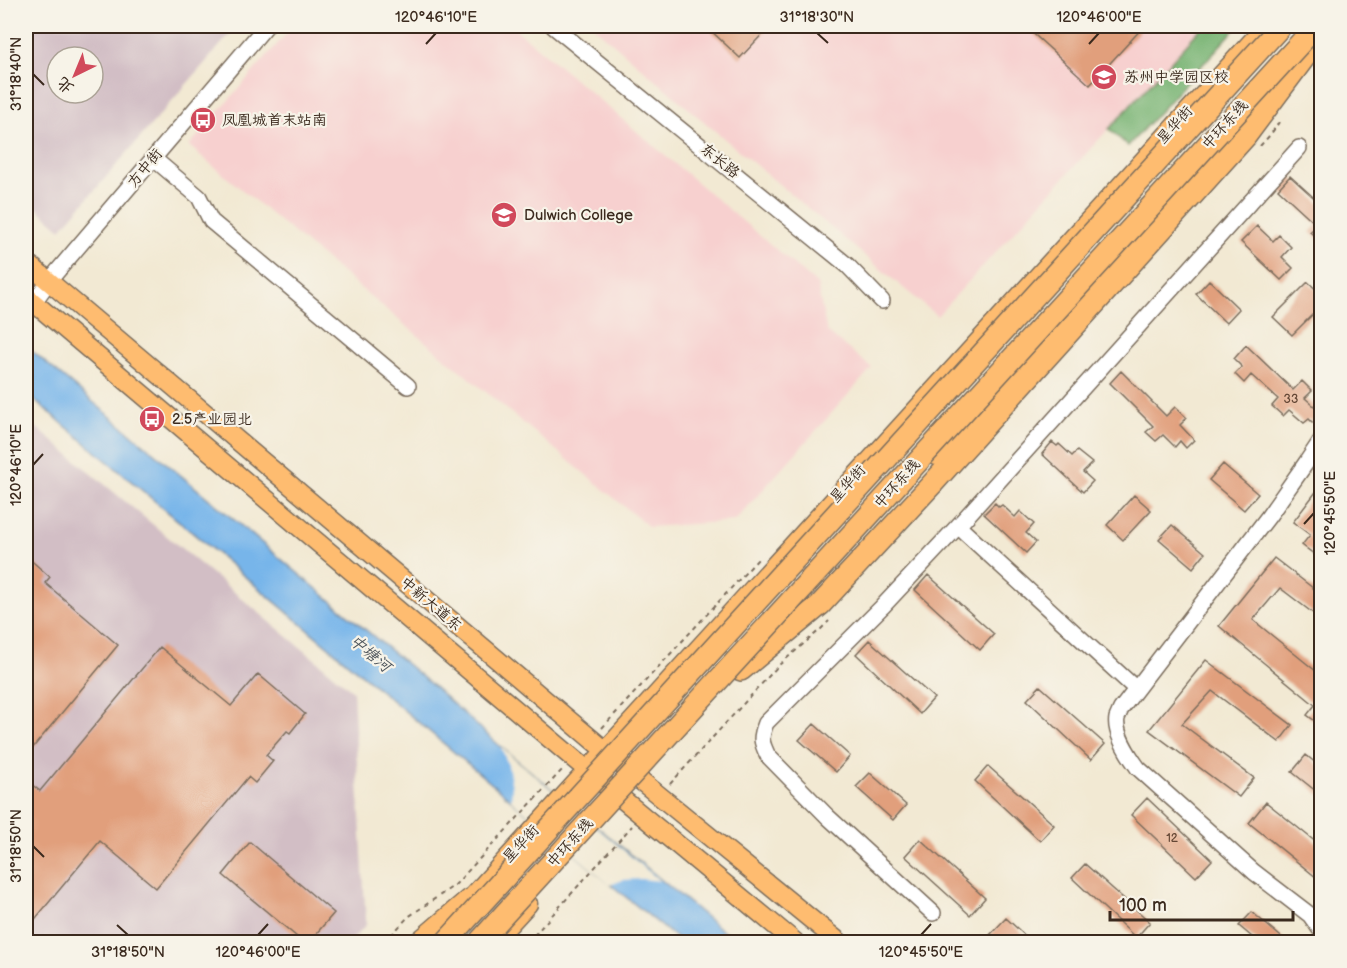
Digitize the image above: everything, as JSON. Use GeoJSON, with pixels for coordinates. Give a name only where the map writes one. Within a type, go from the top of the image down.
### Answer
{"type":"FeatureCollection","features":[{"type":"Feature","properties":{"kind":"highway","name":"中环东线"},"geometry":{"type":"LineString","coordinates":[[446,942],[1281,26]]}},
{"type":"Feature","properties":{"kind":"highway","name":"中环东线"},"geometry":{"type":"LineString","coordinates":[[479,942],[1316,26]]}},
{"type":"Feature","properties":{"kind":"highway"},"geometry":{"type":"LineString","coordinates":[[741,670],[820,605],[934,482],[1245,137],[1322,34]]}},
{"type":"Feature","properties":{"kind":"highway"},"geometry":{"type":"LineString","coordinates":[[420,942],[469,900]]}},
{"type":"Feature","properties":{"kind":"main road","name":"星华街"},"geometry":{"type":"LineString","coordinates":[[431,942],[1266,26]]}},
{"type":"Feature","properties":{"kind":"main road"},"geometry":{"type":"LineString","coordinates":[[493,942],[1322,34]]}},
{"type":"Feature","properties":{"kind":"main road","name":"中新大道东"},"geometry":{"type":"LineString","coordinates":[[26,262],[640,780],[839,942]]}},
{"type":"Feature","properties":{"kind":"main road","name":"中新大道东"},"geometry":{"type":"LineString","coordinates":[[28,304],[251,487],[795,942]]}},
{"type":"Feature","properties":{"kind":"street","name":"方中街"},"geometry":{"type":"LineString","coordinates":[[28,304],[266,26]]}},
{"type":"Feature","properties":{"kind":"street","name":"东长路"},"geometry":{"type":"LineString","coordinates":[[553,26],[847,265],[882,301]]}},
{"type":"Feature","properties":{"kind":"street"},"geometry":{"type":"LineString","coordinates":[[933,913],[828,817],[768,756],[762,744],[761,734],[766,723],[882,607],[958,526],[1299,148]]}},
{"type":"Feature","properties":{"kind":"street"},"geometry":{"type":"LineString","coordinates":[[153,158],[199,197],[211,220],[408,386]]}},
{"type":"Feature","properties":{"kind":"street"},"geometry":{"type":"LineString","coordinates":[[1322,439],[1268,517],[1136,689],[1117,718],[1117,727],[1130,758],[1138,768],[1254,872],[1316,916],[1322,932]]}},
{"type":"Feature","properties":{"kind":"street"},"geometry":{"type":"LineString","coordinates":[[958,526],[1136,689]]}},
{"type":"Feature","properties":{"kind":"path"},"geometry":{"type":"LineString","coordinates":[[385,942],[408,917],[455,885],[547,786]]}},
{"type":"Feature","properties":{"kind":"path"},"geometry":{"type":"LineString","coordinates":[[528,942],[616,844]]}},
{"type":"Feature","properties":{"kind":"shaded area"},"geometry":{"type":"Polygon","coordinates":[[[26,26],[237,26],[61,229],[26,199],[26,26]]]}},
{"type":"Feature","properties":{"kind":"shaded area","name":"Dulwich College"},"geometry":{"type":"Polygon","coordinates":[[[293,26],[512,26],[817,284],[827,332],[872,368],[735,521],[649,527],[189,146],[293,26]]]}},
{"type":"Feature","properties":{"kind":"shaded area"},"geometry":{"type":"Polygon","coordinates":[[[593,26],[1203,26],[937,316],[593,26]]]}},
{"type":"Feature","properties":{"kind":"shaded area"},"geometry":{"type":"Polygon","coordinates":[[[26,419],[353,691],[366,925],[350,942],[26,942],[26,419]]]}},
{"type":"Feature","properties":{"kind":"green space"},"geometry":{"type":"Polygon","coordinates":[[[1203,26],[1238,26],[1128,146],[1109,129],[1203,26]]]}},
{"type":"Feature","properties":{"kind":"water","name":"中塘河"},"geometry":{"type":"Polygon","coordinates":[[[26,346],[736,942],[681,942],[593,870],[26,393],[26,346]]]}},
{"type":"Feature","properties":{"kind":"pier"},"geometry":{"type":"Polygon","coordinates":[[[501,747],[660,881],[623,880],[610,885],[511,800],[512,787],[508,765],[501,747]]]}},
{"type":"Feature","properties":{"kind":"building"},"geometry":{"type":"Polygon","coordinates":[[[706,26],[770,26],[740,58],[706,26]]]}},
{"type":"Feature","properties":{"kind":"building"},"geometry":{"type":"Polygon","coordinates":[[[1025,26],[1144,26],[1090,85],[1025,26]]]}},
{"type":"Feature","properties":{"kind":"building"},"geometry":{"type":"Polygon","coordinates":[[[1290,176],[1322,205],[1322,243],[1310,232],[1317,225],[1278,189],[1290,176]]]}},
{"type":"Feature","properties":{"kind":"building"},"geometry":{"type":"Polygon","coordinates":[[[1257,226],[1273,241],[1279,235],[1291,247],[1282,257],[1293,268],[1281,280],[1241,242],[1257,226]]]}},
{"type":"Feature","properties":{"kind":"building"},"geometry":{"type":"Polygon","coordinates":[[[1209,280],[1239,309],[1226,323],[1196,294],[1209,280]]]}},
{"type":"Feature","properties":{"kind":"building"},"geometry":{"type":"Polygon","coordinates":[[[1308,282],[1322,295],[1322,305],[1292,335],[1273,317],[1308,282]]]}},
{"type":"Feature","properties":{"kind":"building"},"geometry":{"type":"Polygon","coordinates":[[[1246,345],[1293,390],[1302,381],[1312,391],[1305,398],[1322,413],[1313,423],[1309,419],[1304,423],[1289,410],[1283,416],[1272,406],[1278,399],[1251,375],[1244,383],[1235,374],[1242,367],[1234,359],[1246,345]]]}},
{"type":"Feature","properties":{"kind":"building"},"geometry":{"type":"Polygon","coordinates":[[[1121,371],[1166,416],[1175,407],[1187,418],[1180,425],[1194,440],[1186,448],[1180,441],[1175,447],[1163,435],[1156,441],[1146,432],[1153,426],[1110,383],[1121,371]]]}},
{"type":"Feature","properties":{"kind":"building"},"geometry":{"type":"Polygon","coordinates":[[[1052,442],[1057,446],[1059,444],[1072,456],[1077,451],[1092,463],[1083,472],[1093,481],[1083,492],[1042,454],[1052,442]]]}},
{"type":"Feature","properties":{"kind":"building"},"geometry":{"type":"Polygon","coordinates":[[[1223,464],[1258,494],[1244,510],[1209,480],[1223,464]]]}},
{"type":"Feature","properties":{"kind":"building"},"geometry":{"type":"Polygon","coordinates":[[[1322,484],[1322,560],[1302,545],[1310,535],[1293,522],[1322,484]]]}},
{"type":"Feature","properties":{"kind":"building"},"geometry":{"type":"Polygon","coordinates":[[[1134,495],[1151,510],[1123,540],[1107,525],[1134,495]]]}},
{"type":"Feature","properties":{"kind":"building"},"geometry":{"type":"Polygon","coordinates":[[[995,503],[999,507],[1002,505],[1015,517],[1020,511],[1034,524],[1026,533],[1036,542],[1026,553],[984,514],[995,503]]]}},
{"type":"Feature","properties":{"kind":"building"},"geometry":{"type":"Polygon","coordinates":[[[1172,525],[1205,553],[1193,568],[1159,539],[1172,525]]]}},
{"type":"Feature","properties":{"kind":"building"},"geometry":{"type":"Polygon","coordinates":[[[26,556],[50,577],[45,583],[118,645],[26,756],[26,556]]]}},
{"type":"Feature","properties":{"kind":"building"},"geometry":{"type":"Polygon","coordinates":[[[1274,558],[1322,595],[1322,620],[1280,588],[1253,620],[1322,676],[1322,726],[1307,715],[1315,705],[1219,626],[1274,558]]]}},
{"type":"Feature","properties":{"kind":"building"},"geometry":{"type":"Polygon","coordinates":[[[928,575],[994,634],[980,650],[915,590],[928,575]]]}},
{"type":"Feature","properties":{"kind":"building"},"geometry":{"type":"Polygon","coordinates":[[[869,640],[934,698],[920,714],[856,654],[869,640]]]}},
{"type":"Feature","properties":{"kind":"building"},"geometry":{"type":"Polygon","coordinates":[[[160,647],[231,706],[258,674],[305,714],[290,733],[287,731],[266,755],[273,761],[255,783],[248,777],[156,888],[100,841],[26,930],[26,791],[31,784],[40,791],[160,647]]]}},
{"type":"Feature","properties":{"kind":"building"},"geometry":{"type":"Polygon","coordinates":[[[1206,660],[1292,725],[1279,742],[1212,691],[1182,724],[1254,778],[1239,797],[1149,730],[1206,660]]]}},
{"type":"Feature","properties":{"kind":"building"},"geometry":{"type":"Polygon","coordinates":[[[1040,686],[1105,744],[1091,760],[1027,700],[1040,686]]]}},
{"type":"Feature","properties":{"kind":"building"},"geometry":{"type":"Polygon","coordinates":[[[814,724],[850,756],[836,772],[799,740],[814,724]]]}},
{"type":"Feature","properties":{"kind":"building"},"geometry":{"type":"Polygon","coordinates":[[[1306,755],[1322,768],[1322,796],[1292,772],[1306,755]]]}},
{"type":"Feature","properties":{"kind":"building"},"geometry":{"type":"Polygon","coordinates":[[[988,766],[1054,825],[1040,841],[975,781],[988,766]]]}},
{"type":"Feature","properties":{"kind":"building"},"geometry":{"type":"Polygon","coordinates":[[[870,773],[906,805],[893,820],[856,787],[870,773]]]}},
{"type":"Feature","properties":{"kind":"building"},"geometry":{"type":"Polygon","coordinates":[[[1147,798],[1212,860],[1196,877],[1131,815],[1147,798]]]}},
{"type":"Feature","properties":{"kind":"building"},"geometry":{"type":"Polygon","coordinates":[[[1266,802],[1322,847],[1322,882],[1249,823],[1266,802]]]}},
{"type":"Feature","properties":{"kind":"building"},"geometry":{"type":"Polygon","coordinates":[[[920,839],[985,898],[970,915],[905,856],[920,839]]]}},
{"type":"Feature","properties":{"kind":"building"},"geometry":{"type":"Polygon","coordinates":[[[250,842],[334,913],[309,942],[303,942],[223,875],[250,842]]]}},
{"type":"Feature","properties":{"kind":"building"},"geometry":{"type":"Polygon","coordinates":[[[1085,864],[1150,922],[1136,938],[1072,878],[1085,864]]]}},
{"type":"Feature","properties":{"kind":"building"},"geometry":{"type":"Polygon","coordinates":[[[1252,912],[1287,942],[1258,942],[1239,926],[1252,912]]]}},
{"type":"Feature","properties":{"kind":"building"},"geometry":{"type":"Polygon","coordinates":[[[1006,918],[1032,942],[998,942],[990,935],[1006,918]]]}},
{"type":"Feature","properties":{"kind":"place","name":"苏州中学园区校"},"geometry":{"type":"Point","coordinates":[1104,77]}},
{"type":"Feature","properties":{"kind":"place","name":"凤凰城首末站南"},"geometry":{"type":"Point","coordinates":[203,120]}},
{"type":"Feature","properties":{"kind":"place","name":"Dulwich College"},"geometry":{"type":"Point","coordinates":[504,215]}},
{"type":"Feature","properties":{"kind":"place","name":"2.5产业园北"},"geometry":{"type":"Point","coordinates":[152,419]}}]}
